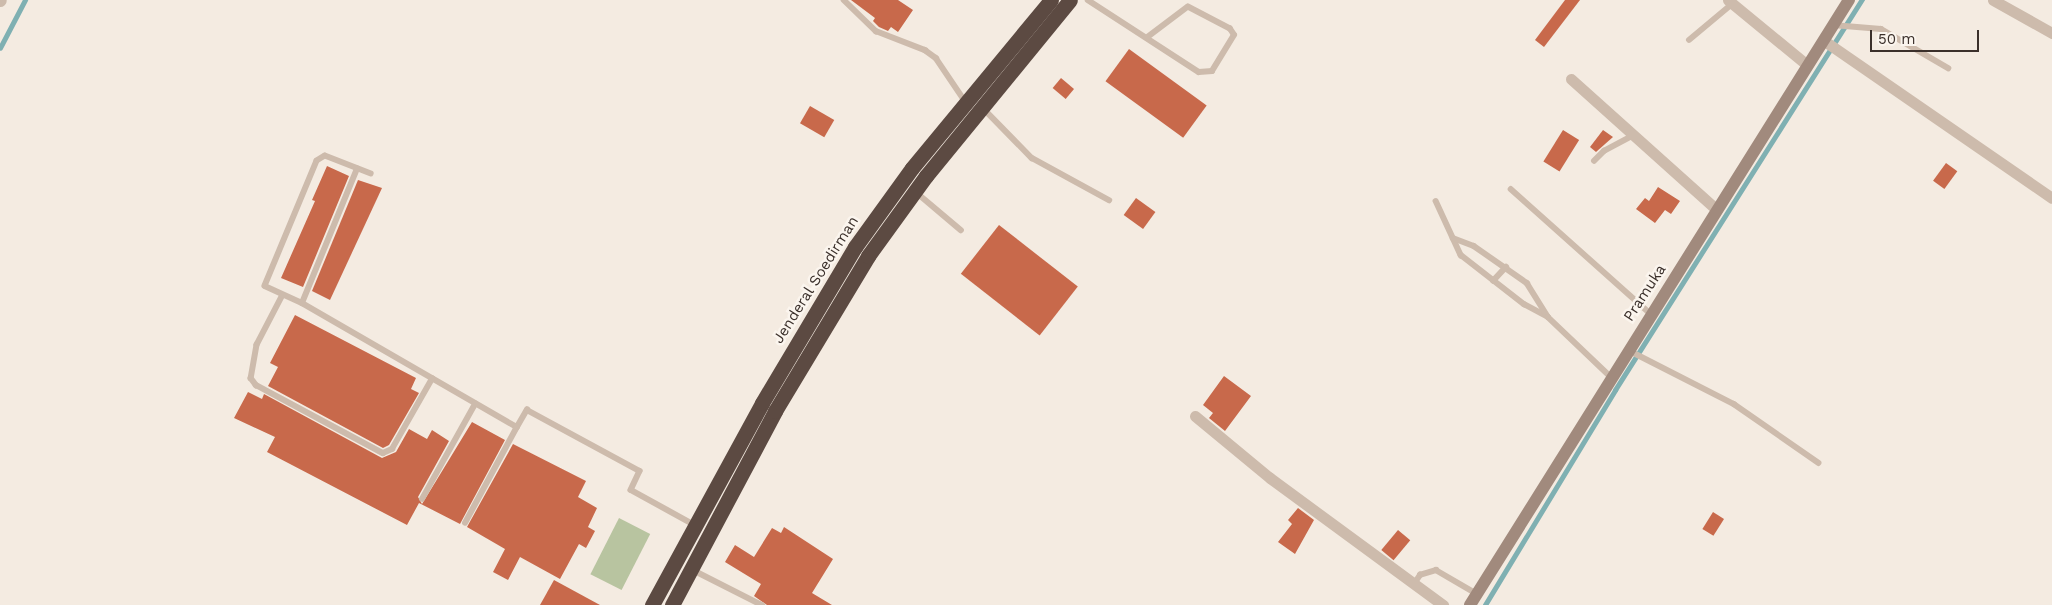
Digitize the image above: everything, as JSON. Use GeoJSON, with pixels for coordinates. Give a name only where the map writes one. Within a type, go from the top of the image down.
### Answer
{"type":"FeatureCollection","features":[{"type":"Feature","properties":{"kind":"highway","name":"Jenderal Soedirman"},"geometry":{"type":"LineString","coordinates":[[672,605],[821,333],[868,256],[974,104],[1051,0]]}},
{"type":"Feature","properties":{"kind":"highway","name":"Jenderal Soedirman"},"geometry":{"type":"LineString","coordinates":[[652,605],[695,525],[855,247],[974,104],[1070,0]]}},
{"type":"Feature","properties":{"kind":"street","name":"Pramuka"},"geometry":{"type":"LineString","coordinates":[[1470,605],[1611,377],[1849,0]]}},
{"type":"Feature","properties":{"kind":"street"},"geometry":{"type":"LineString","coordinates":[[1993,0],[2052,33]]}},
{"type":"Feature","properties":{"kind":"street"},"geometry":{"type":"LineString","coordinates":[[1730,2],[1807,65]]}},
{"type":"Feature","properties":{"kind":"street"},"geometry":{"type":"LineString","coordinates":[[1824,40],[2052,198]]}},
{"type":"Feature","properties":{"kind":"street"},"geometry":{"type":"LineString","coordinates":[[1571,79],[1632,136],[1717,210]]}},
{"type":"Feature","properties":{"kind":"street"},"geometry":{"type":"LineString","coordinates":[[1195,416],[1270,478],[1413,586],[1442,605]]}},
{"type":"Feature","properties":{"kind":"lane"},"geometry":{"type":"LineString","coordinates":[[844,0],[876,32],[925,50],[936,58],[974,104],[1032,158],[1109,200]]}},
{"type":"Feature","properties":{"kind":"lane"},"geometry":{"type":"LineString","coordinates":[[1088,0],[1147,38],[1206,74],[1212,71],[1234,35],[1230,29],[1188,7],[1147,38]]}},
{"type":"Feature","properties":{"kind":"lane"},"geometry":{"type":"LineString","coordinates":[[1689,40],[1730,2]]}},
{"type":"Feature","properties":{"kind":"lane"},"geometry":{"type":"LineString","coordinates":[[1833,25],[1881,29],[1948,68]]}},
{"type":"Feature","properties":{"kind":"lane"},"geometry":{"type":"LineString","coordinates":[[1594,161],[1604,151],[1632,136]]}},
{"type":"Feature","properties":{"kind":"lane"},"geometry":{"type":"LineString","coordinates":[[371,174],[325,156],[313,166],[265,286],[302,303],[518,427]]}},
{"type":"Feature","properties":{"kind":"lane"},"geometry":{"type":"LineString","coordinates":[[302,303],[357,169]]}},
{"type":"Feature","properties":{"kind":"lane"},"geometry":{"type":"LineString","coordinates":[[1511,189],[1651,314]]}},
{"type":"Feature","properties":{"kind":"lane"},"geometry":{"type":"LineString","coordinates":[[915,191],[961,230]]}},
{"type":"Feature","properties":{"kind":"lane"},"geometry":{"type":"LineString","coordinates":[[1436,201],[1461,255],[1493,281],[1548,316],[1611,377]]}},
{"type":"Feature","properties":{"kind":"lane"},"geometry":{"type":"LineString","coordinates":[[1453,238],[1506,267],[1527,283],[1548,316]]}},
{"type":"Feature","properties":{"kind":"lane"},"geometry":{"type":"LineString","coordinates":[[1493,281],[1506,267]]}},
{"type":"Feature","properties":{"kind":"lane"},"geometry":{"type":"LineString","coordinates":[[283,295],[257,344],[251,378],[256,385],[383,454],[392,449],[432,379]]}},
{"type":"Feature","properties":{"kind":"lane"},"geometry":{"type":"LineString","coordinates":[[1628,350],[1734,404],[1820,463]]}},
{"type":"Feature","properties":{"kind":"lane"},"geometry":{"type":"LineString","coordinates":[[422,500],[475,404]]}},
{"type":"Feature","properties":{"kind":"lane"},"geometry":{"type":"LineString","coordinates":[[465,523],[527,410],[640,471],[631,490],[695,525]]}},
{"type":"Feature","properties":{"kind":"lane"},"geometry":{"type":"LineString","coordinates":[[691,569],[762,605]]}},
{"type":"Feature","properties":{"kind":"lane"},"geometry":{"type":"LineString","coordinates":[[1413,586],[1420,575],[1436,570],[1476,594]]}},
{"type":"Feature","properties":{"kind":"green space"},"geometry":{"type":"Polygon","coordinates":[[[619,518],[650,534],[622,590],[590,574],[619,518]]]}},
{"type":"Feature","properties":{"kind":"building"},"geometry":{"type":"Polygon","coordinates":[[[851,0],[898,0],[913,10],[898,32],[891,27],[888,31],[879,27],[873,21],[875,18],[851,0]]]}},
{"type":"Feature","properties":{"kind":"building"},"geometry":{"type":"Polygon","coordinates":[[[1565,0],[1580,0],[1544,47],[1535,40],[1565,0]]]}},
{"type":"Feature","properties":{"kind":"building"},"geometry":{"type":"Polygon","coordinates":[[[1129,49],[1207,105],[1183,138],[1105,81],[1129,49]]]}},
{"type":"Feature","properties":{"kind":"building"},"geometry":{"type":"Polygon","coordinates":[[[1061,78],[1074,89],[1066,99],[1053,88],[1061,78]]]}},
{"type":"Feature","properties":{"kind":"building"},"geometry":{"type":"Polygon","coordinates":[[[810,106],[834,120],[824,137],[800,123],[810,106]]]}},
{"type":"Feature","properties":{"kind":"building"},"geometry":{"type":"Polygon","coordinates":[[[1563,130],[1579,140],[1560,171],[1543,161],[1563,130]]]}},
{"type":"Feature","properties":{"kind":"building"},"geometry":{"type":"Polygon","coordinates":[[[1603,130],[1613,137],[1596,152],[1590,147],[1603,130]]]}},
{"type":"Feature","properties":{"kind":"building"},"geometry":{"type":"Polygon","coordinates":[[[1946,163],[1957,171],[1944,189],[1933,181],[1946,163]]]}},
{"type":"Feature","properties":{"kind":"building"},"geometry":{"type":"Polygon","coordinates":[[[327,166],[349,176],[303,287],[281,278],[315,201],[312,200],[327,166]]]}},
{"type":"Feature","properties":{"kind":"building"},"geometry":{"type":"Polygon","coordinates":[[[358,180],[382,188],[330,300],[312,291],[358,180]]]}},
{"type":"Feature","properties":{"kind":"building"},"geometry":{"type":"Polygon","coordinates":[[[1658,187],[1680,201],[1671,214],[1665,210],[1655,223],[1636,209],[1645,198],[1649,201],[1658,187]]]}},
{"type":"Feature","properties":{"kind":"building"},"geometry":{"type":"Polygon","coordinates":[[[1136,198],[1155,212],[1143,229],[1124,215],[1136,198]]]}},
{"type":"Feature","properties":{"kind":"building"},"geometry":{"type":"Polygon","coordinates":[[[999,225],[1078,287],[1040,335],[961,274],[999,225]]]}},
{"type":"Feature","properties":{"kind":"building"},"geometry":{"type":"Polygon","coordinates":[[[295,315],[416,378],[411,389],[419,393],[389,445],[383,448],[268,386],[278,367],[270,363],[295,315]]]}},
{"type":"Feature","properties":{"kind":"building"},"geometry":{"type":"Polygon","coordinates":[[[1224,376],[1251,396],[1225,431],[1209,418],[1213,413],[1203,405],[1224,376]]]}},
{"type":"Feature","properties":{"kind":"building"},"geometry":{"type":"Polygon","coordinates":[[[248,392],[262,399],[264,394],[382,458],[396,452],[409,429],[427,439],[432,430],[449,441],[418,497],[422,504],[472,422],[505,440],[460,524],[419,503],[407,525],[267,452],[275,437],[234,418],[248,392]]]}},
{"type":"Feature","properties":{"kind":"building"},"geometry":{"type":"Polygon","coordinates":[[[513,444],[586,481],[578,497],[597,508],[588,527],[595,531],[586,548],[579,544],[560,579],[520,557],[508,580],[493,572],[505,549],[467,527],[513,444]]]}},
{"type":"Feature","properties":{"kind":"building"},"geometry":{"type":"Polygon","coordinates":[[[1298,508],[1314,520],[1295,554],[1278,542],[1292,524],[1288,520],[1298,508]]]}},
{"type":"Feature","properties":{"kind":"building"},"geometry":{"type":"Polygon","coordinates":[[[1713,512],[1724,519],[1713,536],[1702,529],[1713,512]]]}},
{"type":"Feature","properties":{"kind":"building"},"geometry":{"type":"Polygon","coordinates":[[[784,527],[833,559],[812,593],[832,605],[767,605],[754,596],[761,584],[725,562],[735,545],[754,557],[772,528],[781,533],[784,527]]]}},
{"type":"Feature","properties":{"kind":"building"},"geometry":{"type":"Polygon","coordinates":[[[1398,530],[1410,540],[1394,560],[1381,550],[1398,530]]]}},
{"type":"Feature","properties":{"kind":"building"},"geometry":{"type":"Polygon","coordinates":[[[554,580],[600,605],[540,605],[554,580]]]}},
{"type":"Feature","properties":{"kind":"waterway"},"geometry":{"type":"LineString","coordinates":[[0,48],[25,0]]}},
{"type":"Feature","properties":{"kind":"waterway"},"geometry":{"type":"LineString","coordinates":[[1485,605],[1615,390],[1862,0]]}}]}
